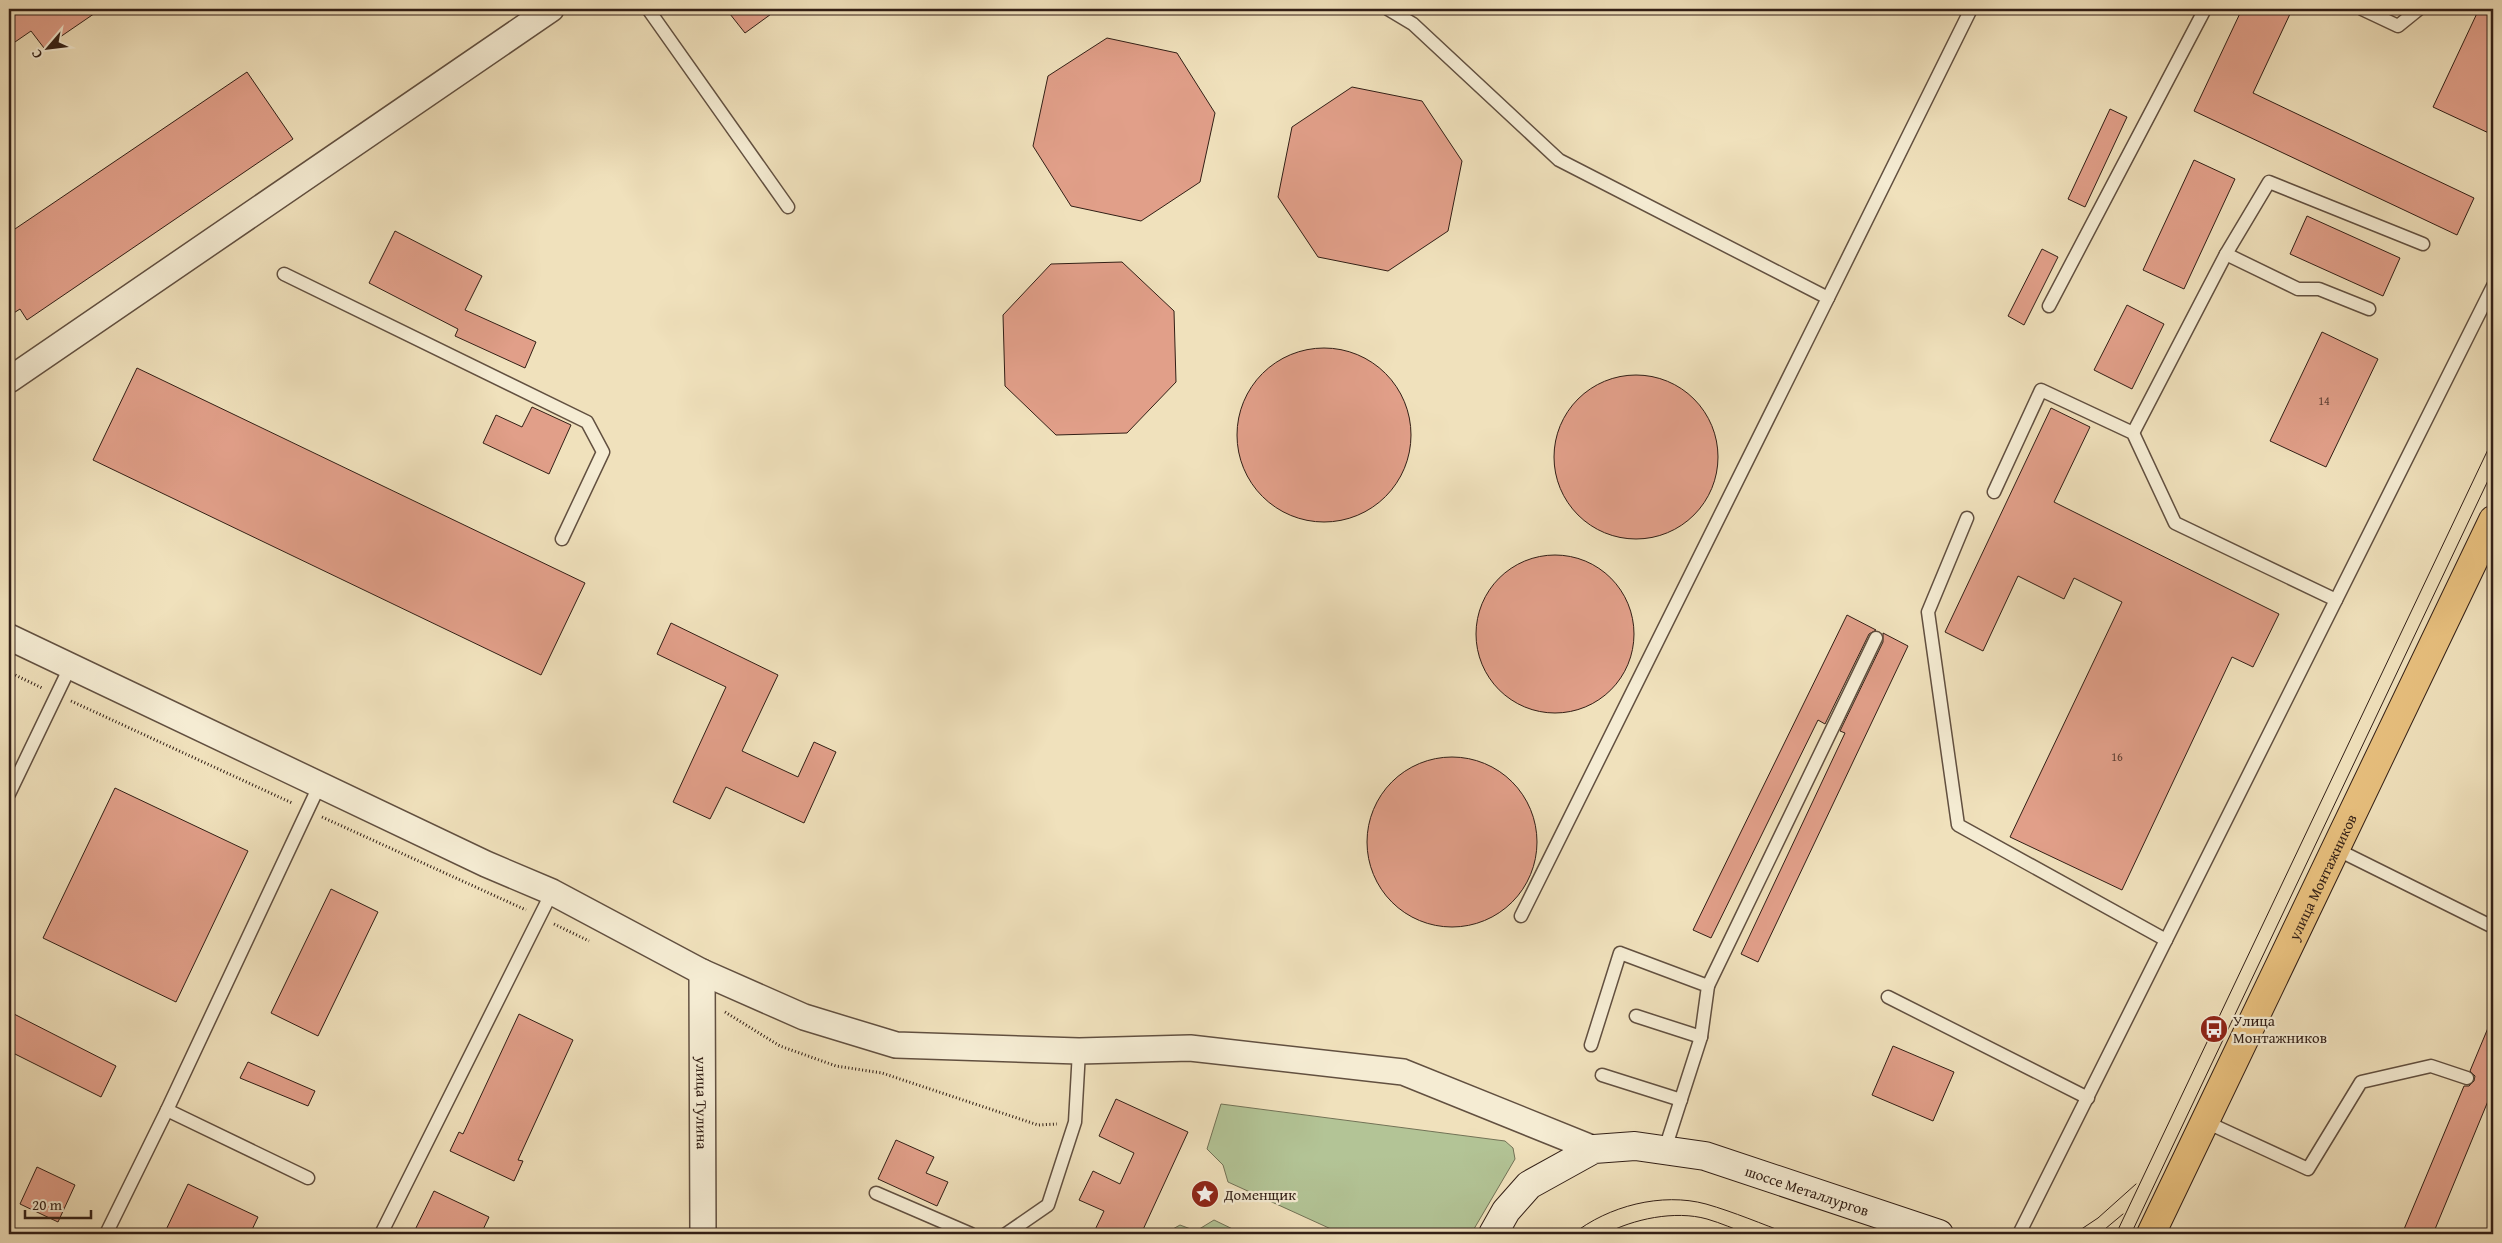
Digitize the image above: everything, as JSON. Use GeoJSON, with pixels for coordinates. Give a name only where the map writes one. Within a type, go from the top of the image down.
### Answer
{"type":"FeatureCollection","features":[{"type":"Feature","properties":{"kind":"main road","name":"улица Монтажников"},"geometry":{"type":"LineString","coordinates":[[2151,1234],[2493,520]]}},
{"type":"Feature","properties":{"kind":"main road","name":"шоссе Металлургов"},"geometry":{"type":"LineString","coordinates":[[1594,1149],[1635,1146],[1705,1156],[1939,1234]]}},
{"type":"Feature","properties":{"kind":"main road"},"geometry":{"type":"LineString","coordinates":[[1493,1234],[1506,1211],[1529,1185],[1594,1149]]}},
{"type":"Feature","properties":{"kind":"street"},"geometry":{"type":"LineString","coordinates":[[9,380],[551,9]]}},
{"type":"Feature","properties":{"kind":"street"},"geometry":{"type":"LineString","coordinates":[[9,637],[486,864],[552,892],[702,972],[804,1017],[896,1045],[1079,1051],[1190,1048],[1403,1072],[1594,1149]]}},
{"type":"Feature","properties":{"kind":"street","name":"улица Тулина"},"geometry":{"type":"LineString","coordinates":[[702,972],[703,1234]]}},
{"type":"Feature","properties":{"kind":"lane"},"geometry":{"type":"LineString","coordinates":[[648,9],[788,207]]}},
{"type":"Feature","properties":{"kind":"lane"},"geometry":{"type":"LineString","coordinates":[[1388,9],[1413,24],[1559,160],[1828,298]]}},
{"type":"Feature","properties":{"kind":"lane"},"geometry":{"type":"LineString","coordinates":[[1521,916],[1971,9]]}},
{"type":"Feature","properties":{"kind":"lane"},"geometry":{"type":"LineString","coordinates":[[2049,306],[2205,9]]}},
{"type":"Feature","properties":{"kind":"lane"},"geometry":{"type":"LineString","coordinates":[[2362,9],[2398,26],[2419,9]]}},
{"type":"Feature","properties":{"kind":"lane"},"geometry":{"type":"LineString","coordinates":[[2133,433],[2226,254],[2269,182],[2423,244]]}},
{"type":"Feature","properties":{"kind":"lane"},"geometry":{"type":"LineString","coordinates":[[2226,254],[2298,289],[2319,289],[2369,309]]}},
{"type":"Feature","properties":{"kind":"lane"},"geometry":{"type":"LineString","coordinates":[[284,274],[587,422],[603,452],[562,538]]}},
{"type":"Feature","properties":{"kind":"lane"},"geometry":{"type":"LineString","coordinates":[[2019,1234],[2493,286]]}},
{"type":"Feature","properties":{"kind":"lane"},"geometry":{"type":"LineString","coordinates":[[1994,492],[2041,390],[2133,433],[2175,522],[2336,600]]}},
{"type":"Feature","properties":{"kind":"lane"},"geometry":{"type":"LineString","coordinates":[[1967,518],[1928,612],[1958,825],[2166,940]]}},
{"type":"Feature","properties":{"kind":"lane"},"geometry":{"type":"LineString","coordinates":[[1665,1149],[1701,1037],[1708,986],[1876,638]]}},
{"type":"Feature","properties":{"kind":"lane"},"geometry":{"type":"LineString","coordinates":[[9,794],[71,666]]}},
{"type":"Feature","properties":{"kind":"lane"},"geometry":{"type":"LineString","coordinates":[[106,1234],[167,1110],[320,784]]}},
{"type":"Feature","properties":{"kind":"lane"},"geometry":{"type":"LineString","coordinates":[[2336,849],[2493,927]]}},
{"type":"Feature","properties":{"kind":"lane"},"geometry":{"type":"LineString","coordinates":[[381,1234],[552,892]]}},
{"type":"Feature","properties":{"kind":"lane"},"geometry":{"type":"LineString","coordinates":[[1591,1044],[1620,953],[1708,986]]}},
{"type":"Feature","properties":{"kind":"lane"},"geometry":{"type":"LineString","coordinates":[[1888,997],[2088,1098]]}},
{"type":"Feature","properties":{"kind":"lane"},"geometry":{"type":"LineString","coordinates":[[1636,1016],[1701,1037]]}},
{"type":"Feature","properties":{"kind":"lane"},"geometry":{"type":"LineString","coordinates":[[1006,1234],[1048,1205],[1075,1122],[1079,1051]]}},
{"type":"Feature","properties":{"kind":"lane"},"geometry":{"type":"LineString","coordinates":[[2206,1122],[2308,1169],[2361,1082],[2431,1066],[2467,1078]]}},
{"type":"Feature","properties":{"kind":"lane"},"geometry":{"type":"LineString","coordinates":[[1602,1075],[1681,1100]]}},
{"type":"Feature","properties":{"kind":"lane"},"geometry":{"type":"LineString","coordinates":[[167,1110],[308,1178]]}},
{"type":"Feature","properties":{"kind":"lane"},"geometry":{"type":"LineString","coordinates":[[876,1193],[971,1234]]}},
{"type":"Feature","properties":{"kind":"green space"},"geometry":{"type":"Polygon","coordinates":[[[1221,1104],[1505,1141],[1513,1148],[1515,1159],[1471,1234],[1342,1234],[1228,1182],[1223,1165],[1207,1149],[1221,1104]]]}},
{"type":"Feature","properties":{"kind":"green space"},"geometry":{"type":"Polygon","coordinates":[[[1214,1220],[1243,1234],[1164,1234],[1180,1225],[1196,1231],[1214,1220]]]}},
{"type":"Feature","properties":{"kind":"building"},"geometry":{"type":"Polygon","coordinates":[[[9,9],[101,9],[44,48],[31,31],[15,42],[9,33],[9,9]]]}},
{"type":"Feature","properties":{"kind":"building"},"geometry":{"type":"Polygon","coordinates":[[[726,9],[778,9],[745,33],[726,9]]]}},
{"type":"Feature","properties":{"kind":"building"},"geometry":{"type":"Polygon","coordinates":[[[2242,9],[2281,9],[2290,14],[2253,93],[2474,198],[2457,235],[2194,111],[2242,9]]]}},
{"type":"Feature","properties":{"kind":"building"},"geometry":{"type":"Polygon","coordinates":[[[2479,9],[2493,9],[2493,135],[2433,107],[2479,9]]]}},
{"type":"Feature","properties":{"kind":"building"},"geometry":{"type":"Polygon","coordinates":[[[1107,38],[1177,53],[1215,113],[1200,182],[1141,221],[1071,206],[1033,146],[1048,76],[1107,38]]]}},
{"type":"Feature","properties":{"kind":"building"},"geometry":{"type":"Polygon","coordinates":[[[247,72],[293,139],[27,320],[20,309],[9,316],[9,233],[247,72]]]}},
{"type":"Feature","properties":{"kind":"building"},"geometry":{"type":"Polygon","coordinates":[[[1352,87],[1422,101],[1462,161],[1448,231],[1388,271],[1318,257],[1278,197],[1292,127],[1352,87]]]}},
{"type":"Feature","properties":{"kind":"building"},"geometry":{"type":"Polygon","coordinates":[[[2110,109],[2127,117],[2085,207],[2068,199],[2110,109]]]}},
{"type":"Feature","properties":{"kind":"building"},"geometry":{"type":"Polygon","coordinates":[[[2194,160],[2235,179],[2184,289],[2143,270],[2194,160]]]}},
{"type":"Feature","properties":{"kind":"building"},"geometry":{"type":"Polygon","coordinates":[[[2307,216],[2400,258],[2383,296],[2290,254],[2307,216]]]}},
{"type":"Feature","properties":{"kind":"building"},"geometry":{"type":"Polygon","coordinates":[[[395,231],[482,276],[465,310],[536,342],[525,368],[455,336],[458,329],[369,283],[395,231]]]}},
{"type":"Feature","properties":{"kind":"building"},"geometry":{"type":"Polygon","coordinates":[[[2042,249],[2058,257],[2024,325],[2008,316],[2042,249]]]}},
{"type":"Feature","properties":{"kind":"building"},"geometry":{"type":"Polygon","coordinates":[[[1122,262],[1174,311],[1176,382],[1127,433],[1056,435],[1005,386],[1003,315],[1051,264],[1122,262]]]}},
{"type":"Feature","properties":{"kind":"building"},"geometry":{"type":"Polygon","coordinates":[[[2127,305],[2164,324],[2132,389],[2094,370],[2127,305]]]}},
{"type":"Feature","properties":{"kind":"building"},"geometry":{"type":"Polygon","coordinates":[[[2322,332],[2378,359],[2326,467],[2270,441],[2322,332]]]}},
{"type":"Feature","properties":{"kind":"building"},"geometry":{"type":"Polygon","coordinates":[[[1333,348],[1357,354],[1386,373],[1405,402],[1410,418],[1410,452],[1405,468],[1386,497],[1357,516],[1341,521],[1315,522],[1291,516],[1262,497],[1243,468],[1238,452],[1237,426],[1243,402],[1262,373],[1291,354],[1307,349],[1333,348]]]}},
{"type":"Feature","properties":{"kind":"building"},"geometry":{"type":"Polygon","coordinates":[[[137,368],[585,583],[541,675],[93,460],[137,368]]]}},
{"type":"Feature","properties":{"kind":"building"},"geometry":{"type":"Polygon","coordinates":[[[1644,375],[1660,378],[1675,384],[1700,405],[1709,418],[1715,433],[1718,457],[1717,473],[1709,496],[1688,521],[1675,530],[1660,536],[1628,539],[1612,536],[1597,530],[1572,509],[1563,496],[1557,481],[1554,449],[1557,433],[1563,418],[1584,393],[1597,384],[1612,378],[1644,375]]]}},
{"type":"Feature","properties":{"kind":"building"},"geometry":{"type":"Polygon","coordinates":[[[532,407],[571,425],[549,474],[483,443],[496,415],[522,427],[532,407]]]}},
{"type":"Feature","properties":{"kind":"building"},"geometry":{"type":"Polygon","coordinates":[[[2051,408],[2090,427],[2054,502],[2279,614],[2253,667],[2232,657],[2122,890],[2010,837],[2122,602],[2074,578],[2064,599],[2018,576],[1983,651],[1945,632],[2051,408]]]}},
{"type":"Feature","properties":{"kind":"building"},"geometry":{"type":"Polygon","coordinates":[[[1563,555],[1578,558],[1592,564],[1611,578],[1621,590],[1631,611],[1634,634],[1631,657],[1621,678],[1611,690],[1599,700],[1578,710],[1563,713],[1547,713],[1532,710],[1511,700],[1489,678],[1477,650],[1476,626],[1479,611],[1489,590],[1511,568],[1539,556],[1563,555]]]}},
{"type":"Feature","properties":{"kind":"building"},"geometry":{"type":"Polygon","coordinates":[[[1847,615],[1876,630],[1869,634],[1825,724],[1818,720],[1711,938],[1693,930],[1847,615]]]}},
{"type":"Feature","properties":{"kind":"building"},"geometry":{"type":"Polygon","coordinates":[[[671,623],[778,675],[742,751],[798,777],[814,742],[836,752],[804,823],[726,787],[710,819],[673,802],[726,687],[657,654],[671,623]]]}},
{"type":"Feature","properties":{"kind":"building"},"geometry":{"type":"Polygon","coordinates":[[[1883,633],[1908,646],[1758,962],[1741,954],[1845,733],[1840,731],[1883,642],[1883,633]]]}},
{"type":"Feature","properties":{"kind":"building"},"geometry":{"type":"Polygon","coordinates":[[[1460,757],[1485,763],[1506,776],[1518,788],[1534,817],[1537,842],[1536,859],[1531,875],[1518,896],[1506,908],[1477,924],[1444,927],[1419,921],[1398,908],[1386,896],[1370,867],[1367,834],[1373,809],[1386,788],[1398,776],[1427,760],[1460,757]]]}},
{"type":"Feature","properties":{"kind":"building"},"geometry":{"type":"Polygon","coordinates":[[[115,788],[248,851],[176,1002],[43,938],[115,788]]]}},
{"type":"Feature","properties":{"kind":"building"},"geometry":{"type":"Polygon","coordinates":[[[331,889],[378,912],[318,1036],[271,1013],[331,889]]]}},
{"type":"Feature","properties":{"kind":"building"},"geometry":{"type":"Polygon","coordinates":[[[14,1014],[116,1066],[101,1097],[9,1051],[9,1025],[14,1014]]]}},
{"type":"Feature","properties":{"kind":"building"},"geometry":{"type":"Polygon","coordinates":[[[519,1014],[573,1040],[518,1160],[523,1161],[514,1181],[450,1151],[459,1132],[463,1134],[519,1014]]]}},
{"type":"Feature","properties":{"kind":"building"},"geometry":{"type":"Polygon","coordinates":[[[2493,1016],[2493,1089],[2433,1234],[2402,1234],[2464,1086],[2469,1086],[2474,1081],[2475,1076],[2470,1071],[2493,1016]]]}},
{"type":"Feature","properties":{"kind":"building"},"geometry":{"type":"Polygon","coordinates":[[[1893,1046],[1954,1072],[1933,1121],[1872,1095],[1893,1046]]]}},
{"type":"Feature","properties":{"kind":"building"},"geometry":{"type":"Polygon","coordinates":[[[248,1062],[315,1091],[308,1106],[240,1078],[248,1062]]]}},
{"type":"Feature","properties":{"kind":"building"},"geometry":{"type":"Polygon","coordinates":[[[1116,1099],[1188,1132],[1141,1234],[1093,1234],[1104,1211],[1079,1200],[1093,1171],[1120,1184],[1134,1153],[1099,1136],[1116,1099]]]}},
{"type":"Feature","properties":{"kind":"building"},"geometry":{"type":"Polygon","coordinates":[[[896,1140],[934,1157],[926,1173],[948,1182],[937,1206],[878,1179],[896,1140]]]}},
{"type":"Feature","properties":{"kind":"building"},"geometry":{"type":"Polygon","coordinates":[[[37,1167],[75,1185],[58,1222],[20,1204],[37,1167]]]}},
{"type":"Feature","properties":{"kind":"building"},"geometry":{"type":"Polygon","coordinates":[[[188,1184],[258,1217],[250,1234],[164,1234],[188,1184]]]}},
{"type":"Feature","properties":{"kind":"building"},"geometry":{"type":"Polygon","coordinates":[[[434,1191],[489,1217],[481,1234],[413,1234],[434,1191]]]}},
{"type":"Feature","properties":{"kind":"tram line"},"geometry":{"type":"LineString","coordinates":[[2116,1234],[2493,439]]}},
{"type":"Feature","properties":{"kind":"tram line"},"geometry":{"type":"LineString","coordinates":[[2131,1234],[2493,470]]}},
{"type":"Feature","properties":{"kind":"tram line"},"geometry":{"type":"LineString","coordinates":[[2074,1234],[2098,1218],[2136,1184]]}},
{"type":"Feature","properties":{"kind":"tram line"},"geometry":{"type":"LineString","coordinates":[[1573,1234],[1587,1224],[1619,1209],[1636,1204],[1672,1200],[1706,1204],[1789,1234]]}},
{"type":"Feature","properties":{"kind":"tram line"},"geometry":{"type":"LineString","coordinates":[[2099,1234],[2123,1214]]}},
{"type":"Feature","properties":{"kind":"tram line"},"geometry":{"type":"LineString","coordinates":[[1605,1234],[1641,1220],[1681,1215],[1707,1219],[1748,1234]]}},
{"type":"Feature","properties":{"kind":"place","name":"Улица Монтажников"},"geometry":{"type":"Point","coordinates":[2214,1029]}},
{"type":"Feature","properties":{"kind":"place","name":"Доменщик"},"geometry":{"type":"Point","coordinates":[1205,1194]}}]}
